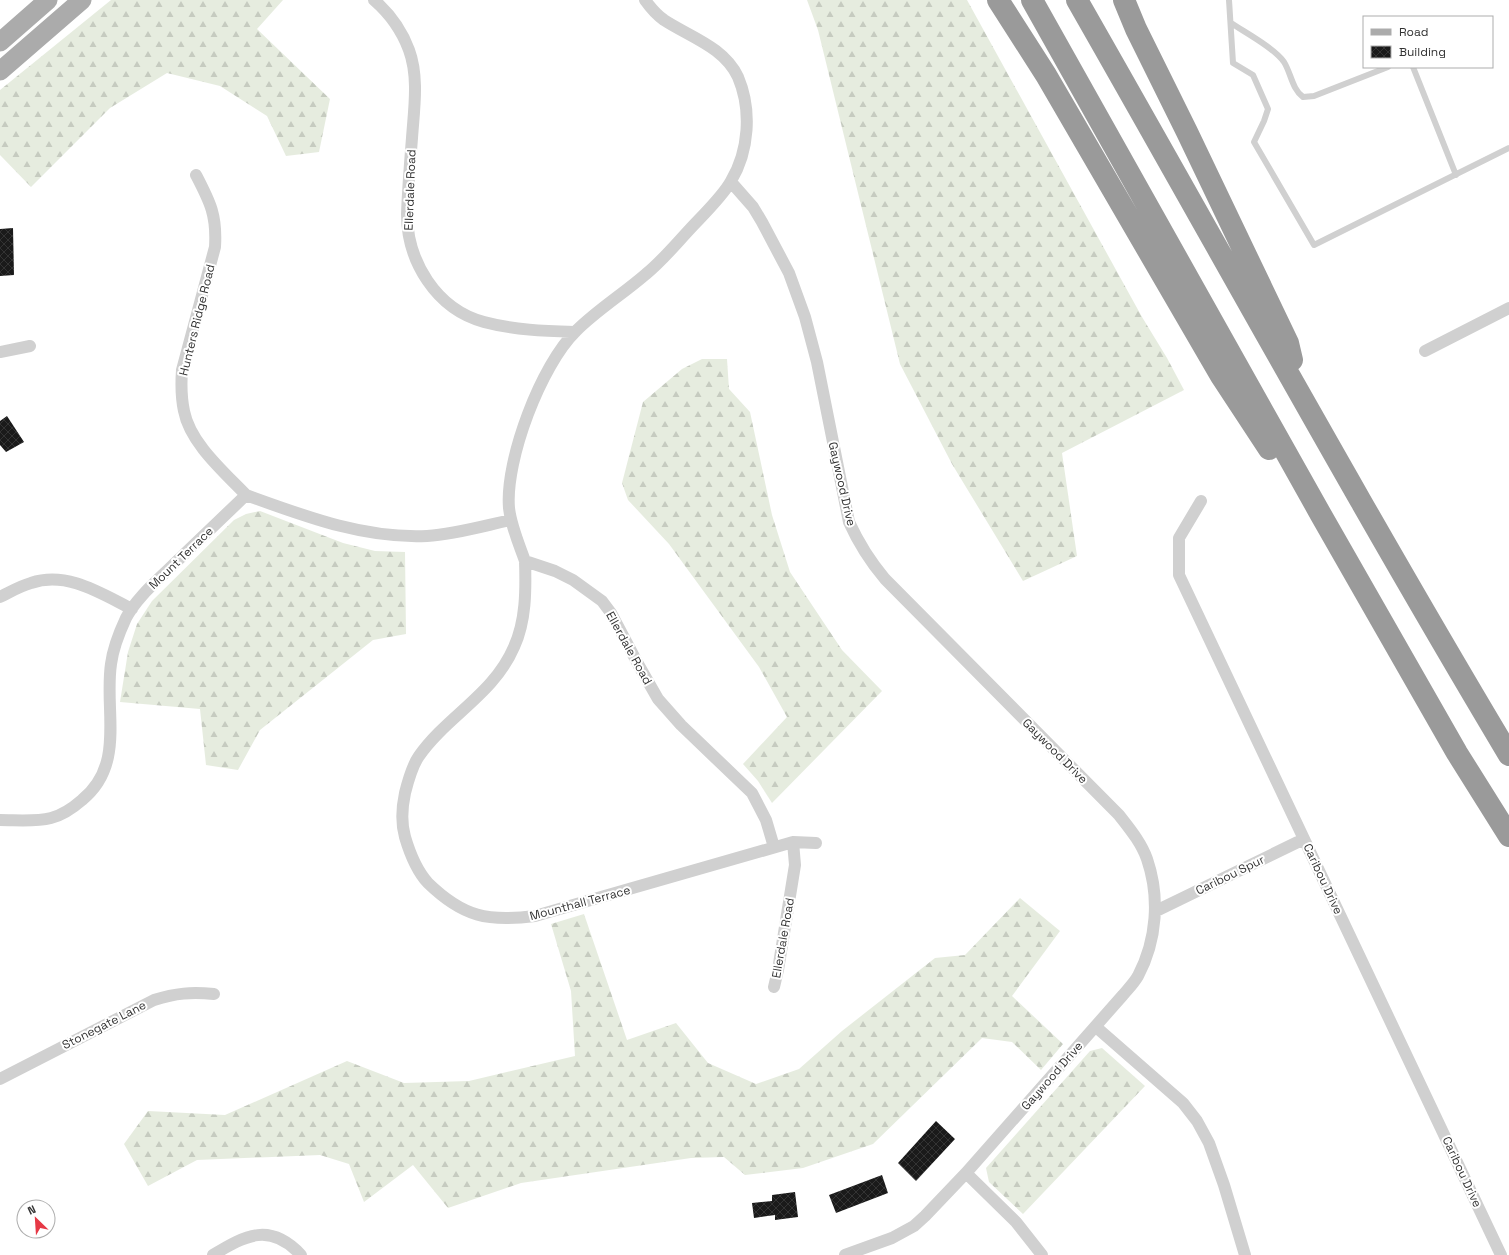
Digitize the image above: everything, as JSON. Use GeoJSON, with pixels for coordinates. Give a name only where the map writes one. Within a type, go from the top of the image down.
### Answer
{"type":"FeatureCollection","features":[{"type":"Feature","properties":{"kind":"highway"},"geometry":{"type":"LineString","coordinates":[[998,0],[1046,75],[1221,376],[1278,463],[1321,515]]}},
{"type":"Feature","properties":{"kind":"highway"},"geometry":{"type":"LineString","coordinates":[[1032,0],[1321,515],[1457,753],[1509,836]]}},
{"type":"Feature","properties":{"kind":"highway"},"geometry":{"type":"LineString","coordinates":[[1077,0],[1303,400],[1458,670],[1509,755]]}},
{"type":"Feature","properties":{"kind":"highway"},"geometry":{"type":"LineString","coordinates":[[1124,0],[1136,29],[1288,343],[1303,400]]}},
{"type":"Feature","properties":{"kind":"main road"},"geometry":{"type":"LineString","coordinates":[[0,42],[48,0]]}},
{"type":"Feature","properties":{"kind":"main road"},"geometry":{"type":"LineString","coordinates":[[0,71],[82,0]]}},
{"type":"Feature","properties":{"kind":"street","name":"Ellerdale Road"},"geometry":{"type":"LineString","coordinates":[[374,0],[381,6],[397,26],[409,50],[414,76],[415,103],[406,214],[410,244],[421,272],[439,295],[450,304],[462,313],[483,322],[506,327],[575,332]]}},
{"type":"Feature","properties":{"kind":"street"},"geometry":{"type":"LineString","coordinates":[[525,561],[511,520],[509,494],[515,458],[524,425],[557,354],[575,332],[648,273],[671,250],[731,182],[740,163],[747,126],[743,93],[737,76],[721,54],[663,19],[645,0]]}},
{"type":"Feature","properties":{"kind":"street","name":"Hunters Ridge Road"},"geometry":{"type":"LineString","coordinates":[[196,175],[210,202],[215,217],[216,232],[215,247],[182,370],[181,391],[184,412],[192,432],[204,449],[246,495]]}},
{"type":"Feature","properties":{"kind":"street","name":"Gaywood Drive"},"geometry":{"type":"LineString","coordinates":[[731,182],[749,202],[759,217],[789,273],[805,317],[817,362],[849,522],[858,542],[870,562],[885,579],[1119,815],[1134,835],[1147,858],[1153,884],[1156,911],[1153,933],[1147,955],[1138,976],[1096,1027],[966,1173],[914,1226],[892,1238],[845,1255]]}},
{"type":"Feature","properties":{"kind":"street"},"geometry":{"type":"LineString","coordinates":[[1425,351],[1509,308]]}},
{"type":"Feature","properties":{"kind":"street"},"geometry":{"type":"LineString","coordinates":[[0,352],[30,346]]}},
{"type":"Feature","properties":{"kind":"street"},"geometry":{"type":"LineString","coordinates":[[246,495],[357,530],[392,536],[428,536],[464,531],[511,520]]}},
{"type":"Feature","properties":{"kind":"street","name":"Mount Terrace"},"geometry":{"type":"LineString","coordinates":[[0,820],[52,818],[72,808],[89,794],[102,777],[109,757],[111,735],[109,690],[111,664],[116,640],[132,609],[141,597],[246,495]]}},
{"type":"Feature","properties":{"kind":"street","name":"Caribou Drive"},"geometry":{"type":"LineString","coordinates":[[1201,501],[1179,538],[1178,575],[1501,1255]]}},
{"type":"Feature","properties":{"kind":"street","name":"Ellerdale Road"},"geometry":{"type":"LineString","coordinates":[[525,561],[555,571],[578,584],[602,601],[611,613],[638,664],[662,704],[681,725],[752,793],[766,820],[774,847]]}},
{"type":"Feature","properties":{"kind":"street","name":"Mounthall Terrace"},"geometry":{"type":"LineString","coordinates":[[525,561],[526,590],[523,619],[514,648],[499,673],[480,695],[435,737],[418,757],[409,780],[402,805],[403,830],[410,854],[422,877],[440,894],[461,909],[485,917],[511,919],[535,916],[793,842],[816,843]]}},
{"type":"Feature","properties":{"kind":"street"},"geometry":{"type":"LineString","coordinates":[[0,597],[30,583],[47,579],[69,580],[86,586],[132,609]]}},
{"type":"Feature","properties":{"kind":"street","name":"Caribou Spur"},"geometry":{"type":"LineString","coordinates":[[1156,911],[1304,840]]}},
{"type":"Feature","properties":{"kind":"street","name":"Ellerdale Road"},"geometry":{"type":"LineString","coordinates":[[774,987],[795,865],[793,842]]}},
{"type":"Feature","properties":{"kind":"street","name":"Stonegate Lane"},"geometry":{"type":"LineString","coordinates":[[0,1078],[154,1000],[173,994],[194,992],[214,994]]}},
{"type":"Feature","properties":{"kind":"street"},"geometry":{"type":"LineString","coordinates":[[1096,1027],[1183,1103],[1197,1121],[1209,1143],[1224,1185],[1245,1255]]}},
{"type":"Feature","properties":{"kind":"street"},"geometry":{"type":"LineString","coordinates":[[966,1173],[1016,1222],[1042,1255]]}},
{"type":"Feature","properties":{"kind":"street"},"geometry":{"type":"LineString","coordinates":[[213,1255],[234,1242],[249,1236],[264,1235],[280,1238],[293,1246],[301,1255]]}},
{"type":"Feature","properties":{"kind":"lane"},"geometry":{"type":"LineString","coordinates":[[1229,0],[1233,63],[1253,75],[1268,109],[1254,142],[1314,245],[1509,148]]}},
{"type":"Feature","properties":{"kind":"lane"},"geometry":{"type":"LineString","coordinates":[[1231,23],[1275,53],[1284,62],[1298,94],[1303,98],[1314,96],[1385,68]]}},
{"type":"Feature","properties":{"kind":"lane"},"geometry":{"type":"LineString","coordinates":[[1413,68],[1456,175]]}},
{"type":"Feature","properties":{"kind":"green space"},"geometry":{"type":"Polygon","coordinates":[[[111,0],[283,0],[257,29],[330,99],[319,152],[286,156],[267,116],[220,86],[167,73],[110,108],[31,187],[0,155],[0,90],[111,0]]]}},
{"type":"Feature","properties":{"kind":"green space"},"geometry":{"type":"Polygon","coordinates":[[[807,0],[967,0],[1142,317],[1167,358],[1184,390],[1062,453],[1077,556],[1023,581],[952,464],[900,364],[818,30],[807,0]]]}},
{"type":"Feature","properties":{"kind":"green space"},"geometry":{"type":"Polygon","coordinates":[[[702,359],[727,359],[729,389],[750,412],[772,515],[790,572],[842,650],[882,691],[772,803],[758,781],[743,764],[787,717],[759,667],[669,544],[628,500],[622,483],[643,402],[682,369],[702,359]]]}},
{"type":"Feature","properties":{"kind":"green space"},"geometry":{"type":"Polygon","coordinates":[[[260,511],[343,543],[375,551],[405,552],[406,634],[373,640],[260,730],[238,770],[206,765],[200,709],[120,702],[128,652],[137,624],[152,601],[234,520],[246,514],[260,511]]]}},
{"type":"Feature","properties":{"kind":"green space"},"geometry":{"type":"Polygon","coordinates":[[[1020,898],[1060,931],[1012,996],[1063,1044],[1041,1070],[1012,1042],[982,1038],[873,1144],[803,1168],[745,1175],[724,1157],[691,1158],[521,1183],[448,1208],[413,1165],[364,1202],[349,1164],[320,1155],[197,1160],[148,1186],[124,1144],[148,1111],[225,1115],[347,1061],[404,1083],[469,1081],[575,1056],[571,991],[551,924],[584,914],[627,1040],[676,1023],[708,1063],[756,1084],[799,1069],[842,1031],[935,958],[965,955],[1020,898]]]}},
{"type":"Feature","properties":{"kind":"green space"},"geometry":{"type":"Polygon","coordinates":[[[1102,1048],[1145,1086],[1023,1214],[989,1182],[986,1168],[1090,1051],[1102,1048]]]}},
{"type":"Feature","properties":{"kind":"building"},"geometry":{"type":"Polygon","coordinates":[[[13,228],[14,275],[0,276],[0,229],[13,228]]]}},
{"type":"Feature","properties":{"kind":"building"},"geometry":{"type":"Polygon","coordinates":[[[7,416],[24,442],[6,452],[0,445],[0,421],[7,416]]]}},
{"type":"Feature","properties":{"kind":"building"},"geometry":{"type":"Polygon","coordinates":[[[936,1121],[955,1139],[916,1181],[898,1163],[936,1121]]]}},
{"type":"Feature","properties":{"kind":"building"},"geometry":{"type":"Polygon","coordinates":[[[882,1175],[888,1193],[836,1213],[829,1195],[882,1175]]]}},
{"type":"Feature","properties":{"kind":"building"},"geometry":{"type":"Polygon","coordinates":[[[795,1192],[798,1217],[775,1220],[775,1215],[754,1218],[752,1203],[772,1201],[772,1195],[795,1192]]]}}]}
